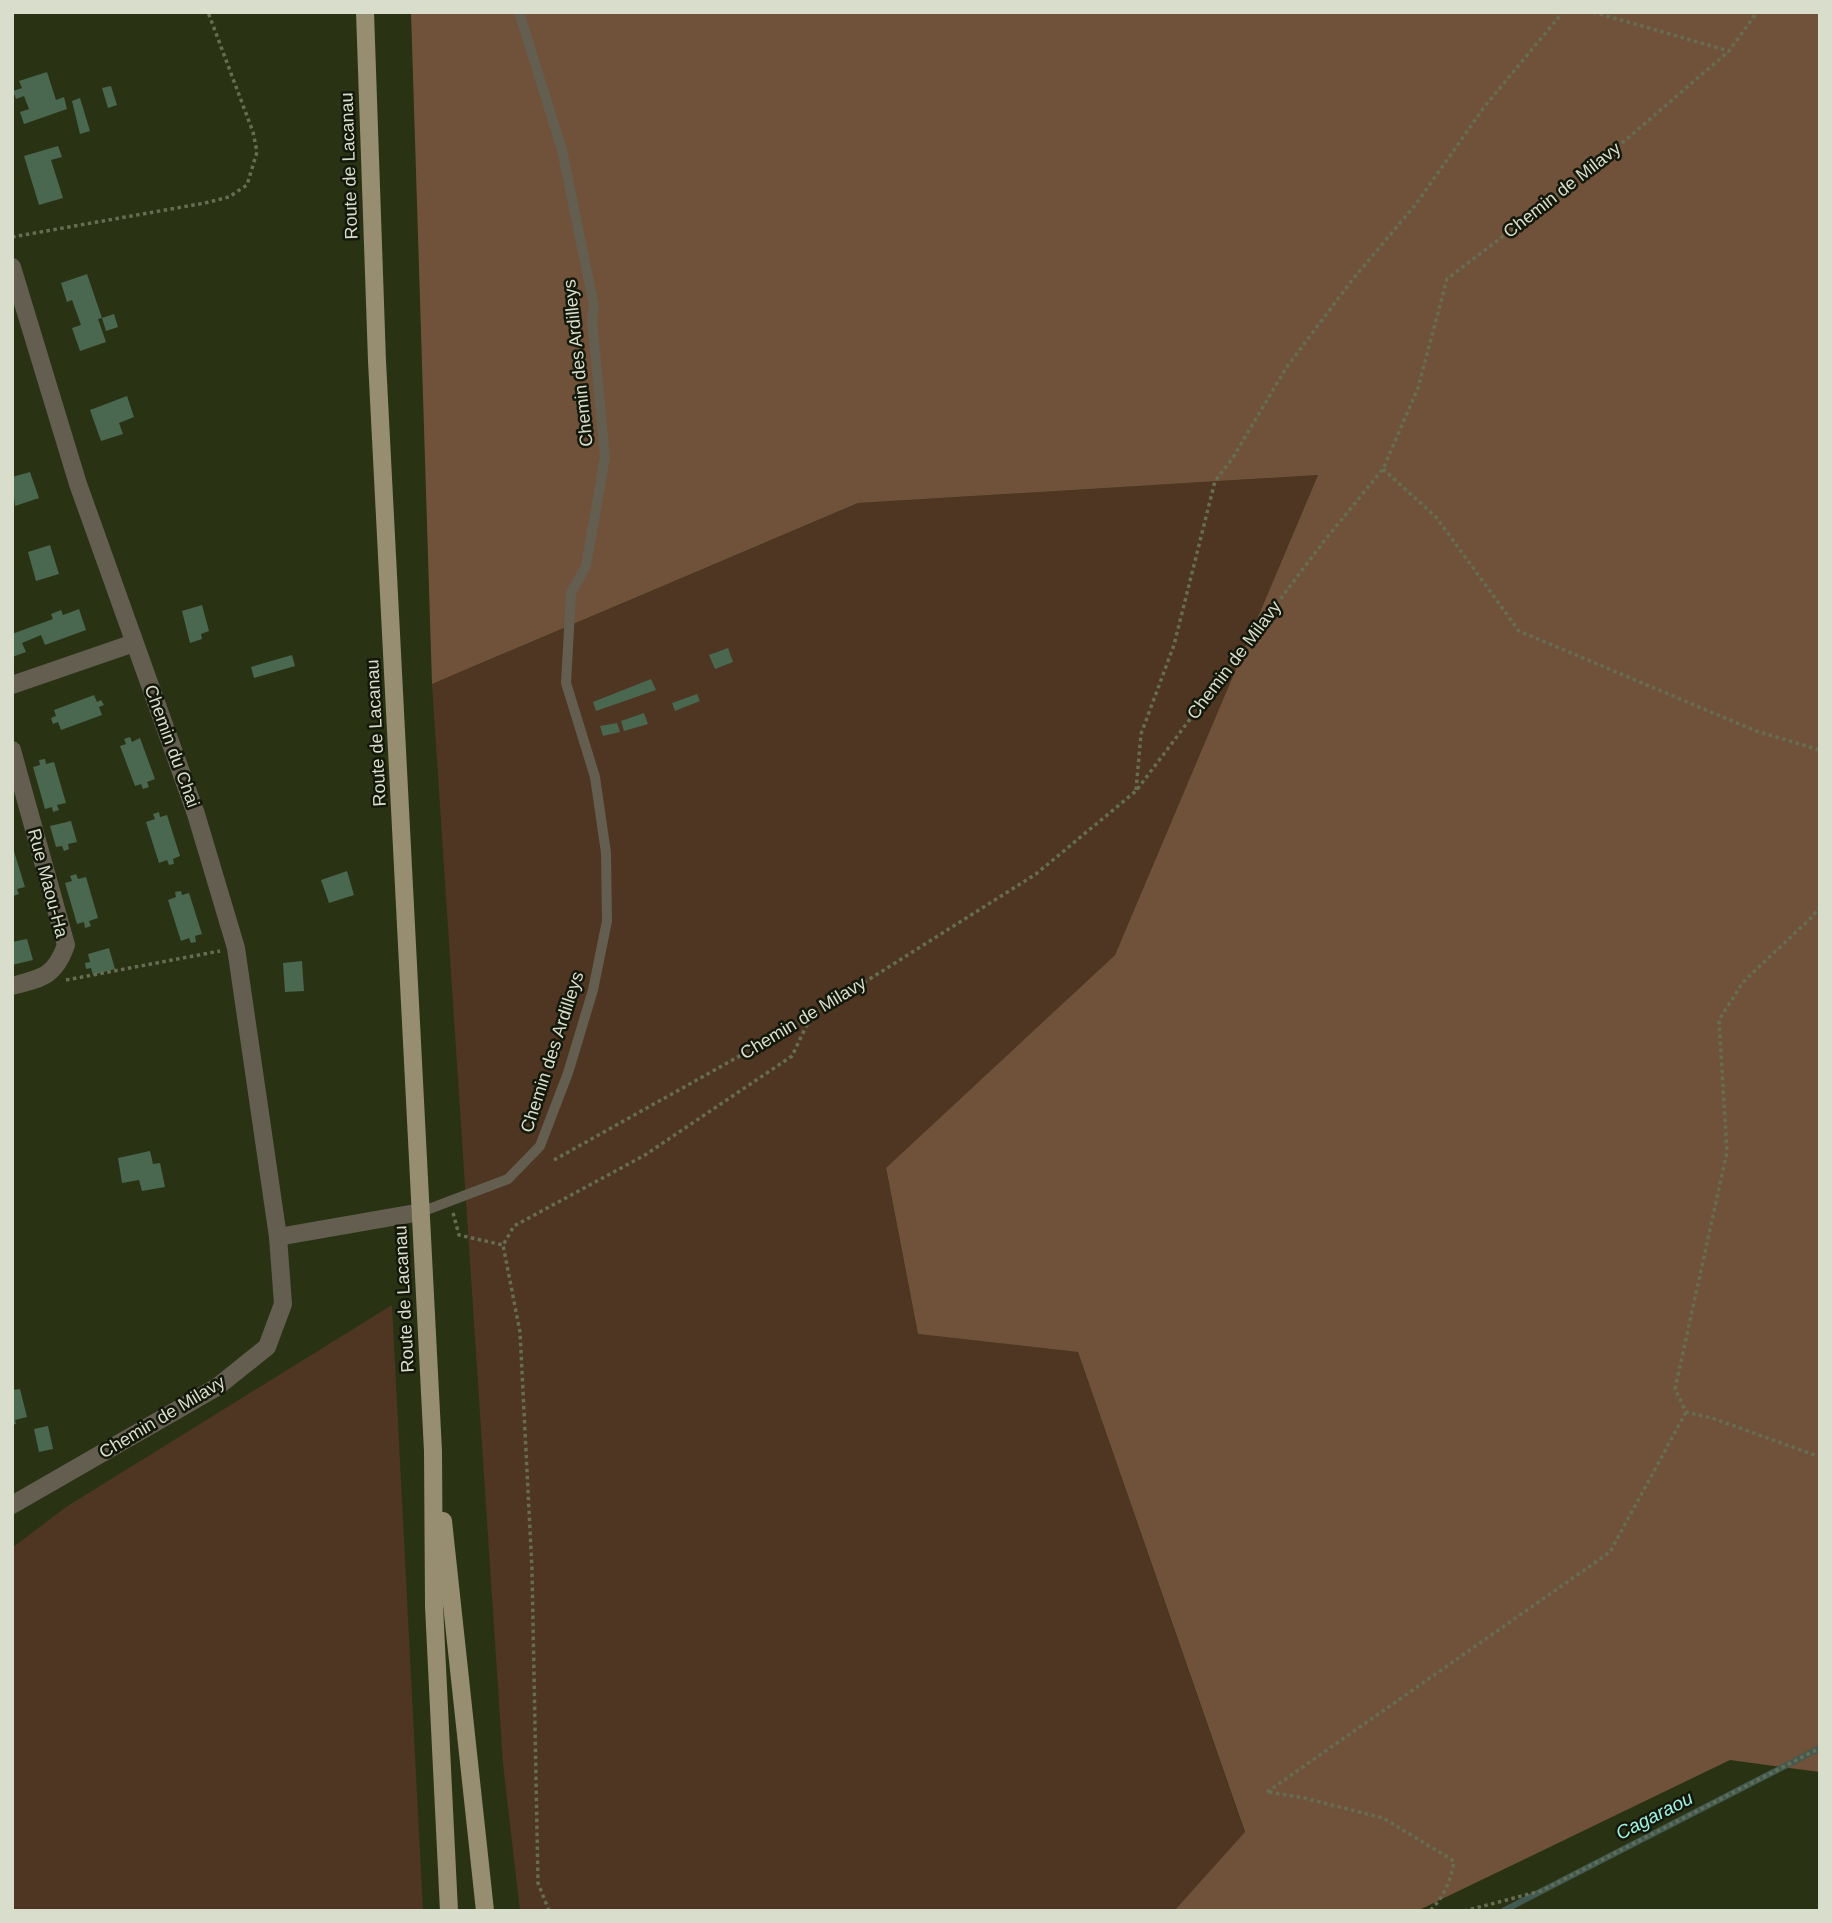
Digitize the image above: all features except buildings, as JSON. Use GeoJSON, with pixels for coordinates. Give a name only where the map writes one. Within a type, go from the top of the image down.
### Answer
{"type":"FeatureCollection","features":[{"type":"Feature","properties":{"kind":"main road","name":"Route de Lacanau"},"geometry":{"type":"LineString","coordinates":[[365,12],[375,321],[433,1451],[433,1606],[449,1911]]}},
{"type":"Feature","properties":{"kind":"main road","name":"Route de Lacanau"},"geometry":{"type":"LineString","coordinates":[[433,1451],[454,1604],[485,1911]]}},
{"type":"Feature","properties":{"kind":"street","name":"Chemin du Chai"},"geometry":{"type":"LineString","coordinates":[[12,267],[17,296],[78,484],[196,814],[236,948],[278,1237]]}},
{"type":"Feature","properties":{"kind":"street"},"geometry":{"type":"LineString","coordinates":[[12,685],[134,643]]}},
{"type":"Feature","properties":{"kind":"street","name":"Rue Maou-Ha"},"geometry":{"type":"LineString","coordinates":[[12,750],[66,944],[59,965],[43,978]]}},
{"type":"Feature","properties":{"kind":"street"},"geometry":{"type":"LineString","coordinates":[[12,986],[43,978]]}},
{"type":"Feature","properties":{"kind":"street"},"geometry":{"type":"LineString","coordinates":[[278,1237],[421,1212]]}},
{"type":"Feature","properties":{"kind":"street","name":"Chemin de Milavy"},"geometry":{"type":"LineString","coordinates":[[12,1505],[217,1387],[267,1348],[283,1304],[278,1237]]}},
{"type":"Feature","properties":{"kind":"lane","name":"Chemin des Ardilleys"},"geometry":{"type":"LineString","coordinates":[[421,1212],[508,1180],[540,1146],[568,1073],[593,990],[607,921],[606,853],[595,777],[566,683],[571,593],[586,566],[605,457],[592,320],[594,306],[562,150],[519,12]]}},
{"type":"Feature","properties":{"kind":"path"},"geometry":{"type":"LineString","coordinates":[[12,237],[205,203],[229,197],[247,185],[257,152],[253,132],[208,12]]}},
{"type":"Feature","properties":{"kind":"path"},"geometry":{"type":"LineString","coordinates":[[1136,791],[1141,733],[1174,645],[1215,481],[1232,460],[1286,368],[1353,279],[1416,204],[1485,106],[1563,12]]}},
{"type":"Feature","properties":{"kind":"path"},"geometry":{"type":"LineString","coordinates":[[1593,12],[1729,51]]}},
{"type":"Feature","properties":{"kind":"path","name":"Chemin de Milavy"},"geometry":{"type":"LineString","coordinates":[[554,1160],[811,1016],[1036,874],[1136,791],[1324,541],[1383,469],[1418,388],[1447,279],[1600,162],[1729,51],[1757,12]]}},
{"type":"Feature","properties":{"kind":"path"},"geometry":{"type":"LineString","coordinates":[[1383,469],[1436,517],[1519,631],[1756,731],[1820,750]]}},
{"type":"Feature","properties":{"kind":"path"},"geometry":{"type":"LineString","coordinates":[[1686,1412],[1675,1389],[1727,1152],[1719,1020],[1742,982],[1820,906]]}},
{"type":"Feature","properties":{"kind":"path"},"geometry":{"type":"LineString","coordinates":[[43,978],[72,981],[236,948]]}},
{"type":"Feature","properties":{"kind":"path"},"geometry":{"type":"LineString","coordinates":[[549,1911],[538,1883],[532,1570],[520,1332],[503,1245],[514,1226],[645,1156],[792,1056],[811,1016]]}},
{"type":"Feature","properties":{"kind":"path"},"geometry":{"type":"LineString","coordinates":[[450,1201],[459,1235],[503,1245]]}},
{"type":"Feature","properties":{"kind":"path"},"geometry":{"type":"LineString","coordinates":[[1686,1412],[1712,1418],[1820,1457]]}},
{"type":"Feature","properties":{"kind":"path"},"geometry":{"type":"LineString","coordinates":[[1430,1911],[1441,1899],[1452,1875],[1454,1861],[1383,1818],[1304,1798],[1267,1792],[1611,1552],[1686,1412]]}},
{"type":"Feature","properties":{"kind":"path"},"geometry":{"type":"LineString","coordinates":[[1464,1911],[1541,1891],[1820,1748]]}},
{"type":"Feature","properties":{"kind":"shaded area"},"geometry":{"type":"Polygon","coordinates":[[[411,12],[1820,12],[1820,1772],[1730,1760],[1417,1911],[1174,1911],[1245,1832],[1078,1352],[918,1334],[886,1168],[1115,955],[1318,475],[858,503],[432,684],[411,12]]]}},
{"type":"Feature","properties":{"kind":"shaded area"},"geometry":{"type":"Polygon","coordinates":[[[1318,475],[1115,955],[886,1169],[918,1334],[1078,1352],[1245,1833],[1174,1911],[520,1911],[503,1764],[432,684],[858,503],[1318,475]]]}},
{"type":"Feature","properties":{"kind":"shaded area"},"geometry":{"type":"Polygon","coordinates":[[[392,1305],[423,1911],[12,1911],[12,1548],[66,1507],[392,1305]]]}},
{"type":"Feature","properties":{"kind":"waterway","name":"Cagaraou"},"geometry":{"type":"LineString","coordinates":[[1503,1911],[1820,1748]]}}]}
